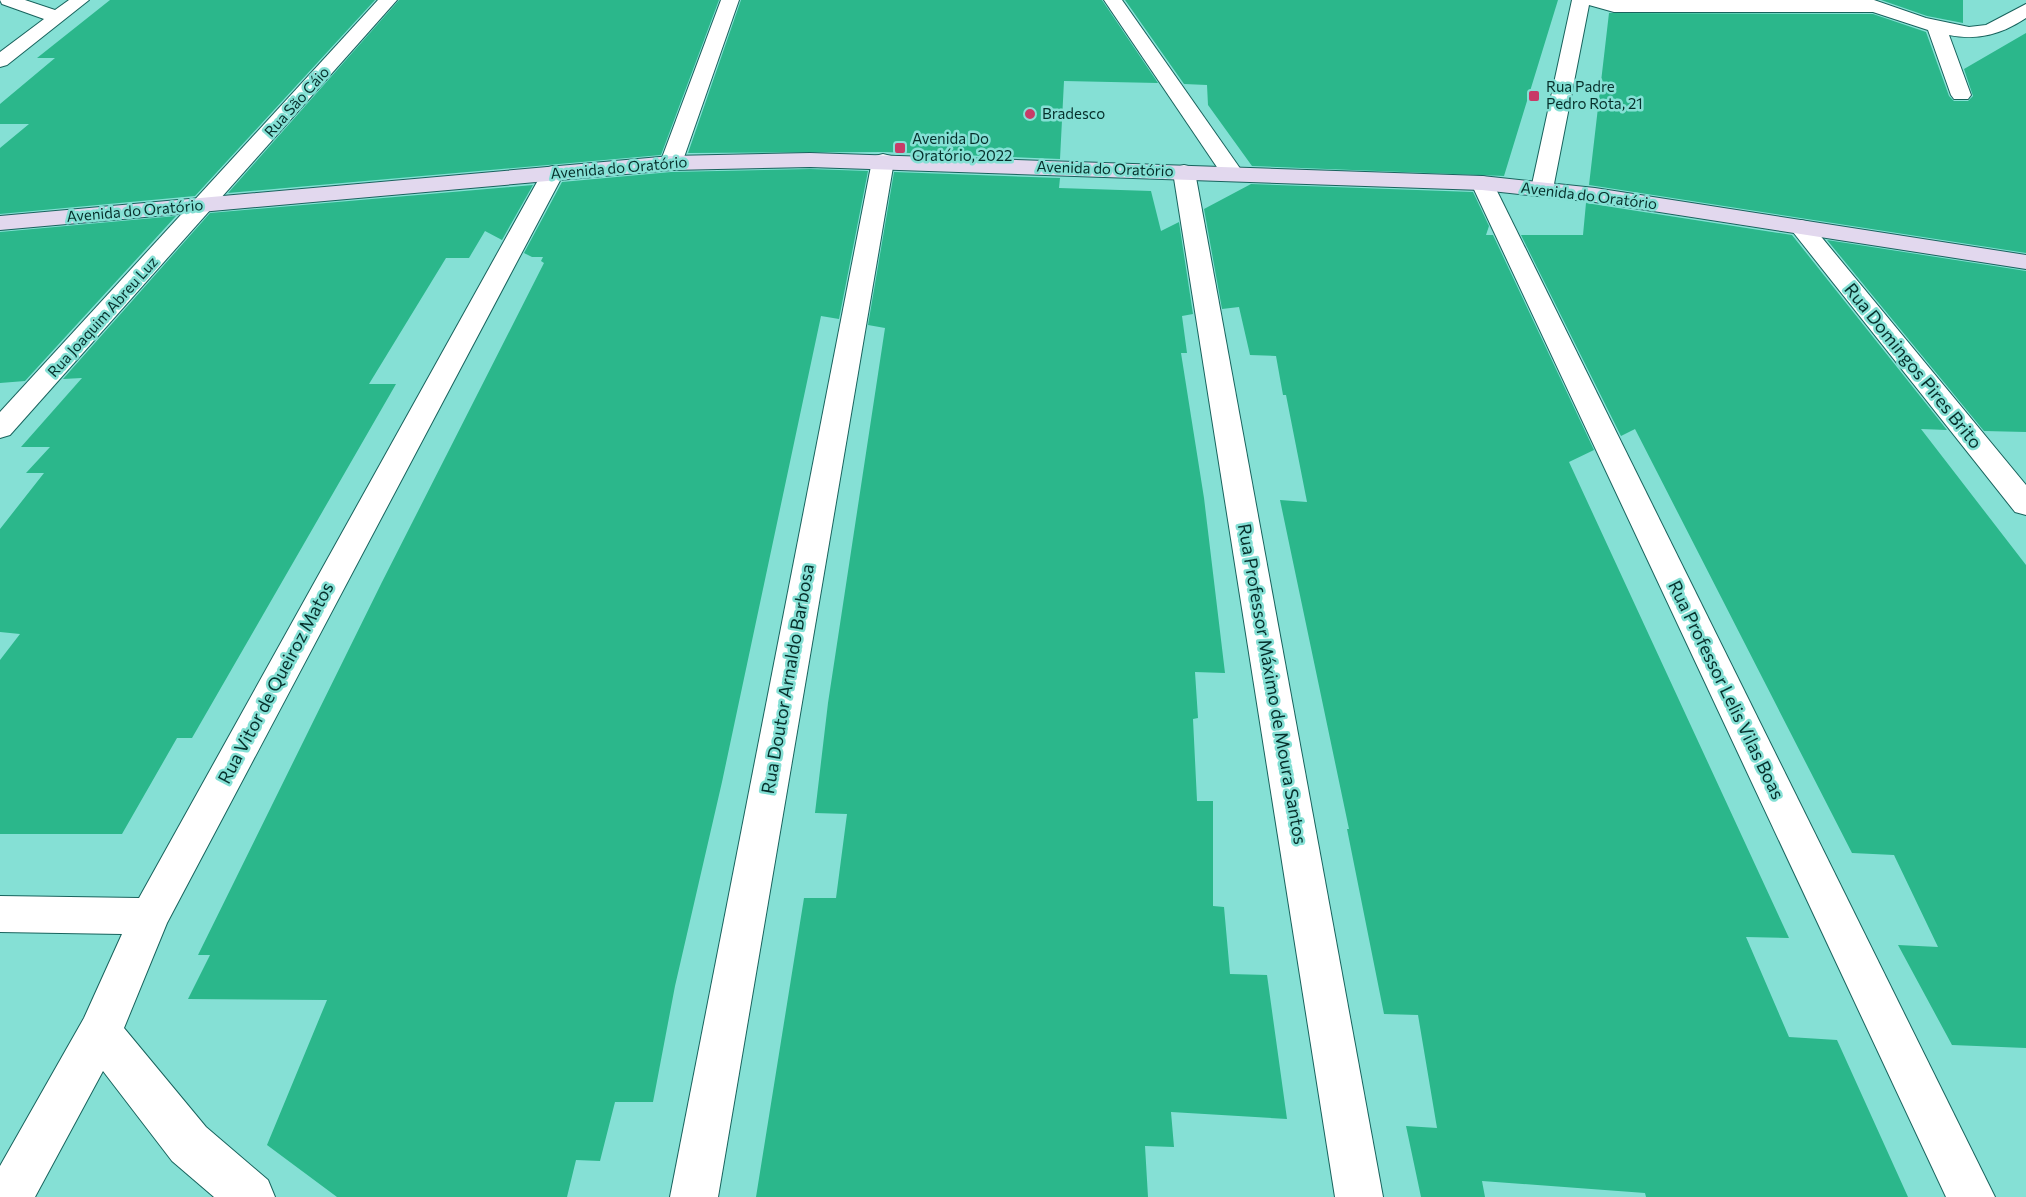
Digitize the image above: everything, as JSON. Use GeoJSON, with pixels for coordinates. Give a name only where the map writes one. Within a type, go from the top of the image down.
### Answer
{"type":"FeatureCollection","features":[{"type":"Feature","properties":{"kind":"main road","name":"Avenida do Oratório"},"geometry":{"type":"LineString","coordinates":[[0,223],[671,163],[787,160],[883,161],[1482,183],[1542,189],[2026,262]]}},
{"type":"Feature","properties":{"kind":"street"},"geometry":{"type":"LineString","coordinates":[[8,0],[57,17]]}},
{"type":"Feature","properties":{"kind":"street"},"geometry":{"type":"LineString","coordinates":[[0,61],[80,0]]}},
{"type":"Feature","properties":{"kind":"street","name":"Rua São Cáio"},"geometry":{"type":"LineString","coordinates":[[205,205],[388,0]]}},
{"type":"Feature","properties":{"kind":"street"},"geometry":{"type":"LineString","coordinates":[[671,163],[730,0]]}},
{"type":"Feature","properties":{"kind":"street"},"geometry":{"type":"LineString","coordinates":[[1113,0],[1233,174]]}},
{"type":"Feature","properties":{"kind":"street"},"geometry":{"type":"LineString","coordinates":[[1542,189],[1581,0]]}},
{"type":"Feature","properties":{"kind":"street"},"geometry":{"type":"LineString","coordinates":[[1590,0],[1614,7],[1878,7]]}},
{"type":"Feature","properties":{"kind":"street"},"geometry":{"type":"LineString","coordinates":[[1858,0],[1936,26],[1978,33],[2023,13]]}},
{"type":"Feature","properties":{"kind":"street"},"geometry":{"type":"LineString","coordinates":[[1936,26],[1961,95]]}},
{"type":"Feature","properties":{"kind":"street","name":"Rua Doutor Arnaldo Barbosa"},"geometry":{"type":"LineString","coordinates":[[694,1197],[883,161]]}},
{"type":"Feature","properties":{"kind":"street","name":"Rua Professor Máximo de Moura Santos"},"geometry":{"type":"LineString","coordinates":[[1184,172],[1359,1197]]}},
{"type":"Feature","properties":{"kind":"street","name":"Rua Vitor de Queiroz Matos"},"geometry":{"type":"LineString","coordinates":[[9,1197],[100,1033],[150,916],[553,173]]}},
{"type":"Feature","properties":{"kind":"street","name":"Rua Professor Lelis Vilas Boas"},"geometry":{"type":"LineString","coordinates":[[1482,183],[1971,1197]]}},
{"type":"Feature","properties":{"kind":"street","name":"Rua Joaquim Abreu Luz"},"geometry":{"type":"LineString","coordinates":[[0,429],[205,205]]}},
{"type":"Feature","properties":{"kind":"street","name":"Rua Domingos Pires Brito"},"geometry":{"type":"LineString","coordinates":[[1801,227],[2026,505]]}},
{"type":"Feature","properties":{"kind":"street"},"geometry":{"type":"LineString","coordinates":[[0,914],[150,916]]}},
{"type":"Feature","properties":{"kind":"street"},"geometry":{"type":"LineString","coordinates":[[100,1033],[189,1143],[251,1197]]}},
{"type":"Feature","properties":{"kind":"building"},"geometry":{"type":"Polygon","coordinates":[[[110,0],[375,0],[195,196],[0,214],[0,148],[29,124],[0,124],[0,104],[55,58],[37,58],[110,0]]]}},
{"type":"Feature","properties":{"kind":"building"},"geometry":{"type":"Polygon","coordinates":[[[399,0],[719,0],[661,155],[228,193],[399,0]]]}},
{"type":"Feature","properties":{"kind":"building"},"geometry":{"type":"Polygon","coordinates":[[[741,0],[1102,0],[1158,83],[1064,81],[1060,159],[884,152],[688,153],[741,0]]]}},
{"type":"Feature","properties":{"kind":"building"},"geometry":{"type":"Polygon","coordinates":[[[1125,0],[1558,0],[1504,176],[1252,166],[1208,105],[1207,85],[1184,84],[1125,0]]]}},
{"type":"Feature","properties":{"kind":"building"},"geometry":{"type":"Polygon","coordinates":[[[1881,0],[1963,0],[1963,23],[1927,16],[1881,0]]]}},
{"type":"Feature","properties":{"kind":"building"},"geometry":{"type":"Polygon","coordinates":[[[1609,13],[1873,14],[1926,32],[1949,96],[1954,101],[1968,101],[1973,96],[1964,69],[2026,33],[2026,253],[1589,185],[1609,13]]]}},
{"type":"Feature","properties":{"kind":"building"},"geometry":{"type":"Polygon","coordinates":[[[810,169],[868,171],[839,319],[821,316],[722,782],[675,986],[653,1102],[615,1102],[600,1161],[576,1160],[567,1197],[337,1197],[267,1145],[327,1000],[188,999],[210,955],[198,955],[382,582],[544,263],[541,261],[543,257],[532,257],[524,253],[562,182],[671,172],[810,169]]]}},
{"type":"Feature","properties":{"kind":"building"},"geometry":{"type":"Polygon","coordinates":[[[894,172],[1060,178],[1059,188],[1151,191],[1161,231],[1179,222],[1193,314],[1182,316],[1187,353],[1181,353],[1204,498],[1225,673],[1195,672],[1198,718],[1193,719],[1197,801],[1213,801],[1213,906],[1224,907],[1230,974],[1267,975],[1287,1119],[1171,1112],[1174,1147],[1145,1146],[1148,1197],[756,1197],[804,898],[836,898],[847,814],[815,813],[828,703],[885,328],[868,325],[894,172]]]}},
{"type":"Feature","properties":{"kind":"building"},"geometry":{"type":"Polygon","coordinates":[[[1251,184],[1473,192],[1489,226],[1486,235],[1493,235],[1594,450],[1569,462],[1789,938],[1746,937],[1789,1037],[1837,1040],[1908,1197],[1646,1197],[1645,1193],[1482,1181],[1485,1197],[1421,1197],[1406,1126],[1437,1128],[1418,1015],[1384,1014],[1347,829],[1349,829],[1280,500],[1307,502],[1286,395],[1283,395],[1276,356],[1250,355],[1239,307],[1222,309],[1204,209],[1251,184]]]}},
{"type":"Feature","properties":{"kind":"building"},"geometry":{"type":"Polygon","coordinates":[[[533,185],[502,240],[485,231],[469,258],[446,258],[369,384],[396,384],[192,738],[177,738],[122,834],[0,834],[0,660],[20,634],[0,632],[0,529],[44,473],[26,473],[50,447],[21,447],[82,378],[63,379],[210,213],[533,185]]]}},
{"type":"Feature","properties":{"kind":"building"},"geometry":{"type":"Polygon","coordinates":[[[1586,203],[1792,235],[1947,430],[1921,429],[2026,565],[2026,1048],[1952,1045],[1898,945],[1938,947],[1894,855],[1852,853],[1635,429],[1621,436],[1521,235],[1583,235],[1586,203]]]}},
{"type":"Feature","properties":{"kind":"building"},"geometry":{"type":"Polygon","coordinates":[[[176,216],[25,381],[0,383],[0,232],[176,216]]]}},
{"type":"Feature","properties":{"kind":"building"},"geometry":{"type":"Polygon","coordinates":[[[1827,240],[2026,271],[2026,432],[1984,431],[1827,240]]]}},
{"type":"Feature","properties":{"kind":"place","name":"Rua Padre Pedro Rota, 21"},"geometry":{"type":"Point","coordinates":[1534,96]}},
{"type":"Feature","properties":{"kind":"place","name":"Bradesco"},"geometry":{"type":"Point","coordinates":[1030,114]}},
{"type":"Feature","properties":{"kind":"place","name":"Avenida Do Oratório, 2022"},"geometry":{"type":"Point","coordinates":[900,148]}}]}
